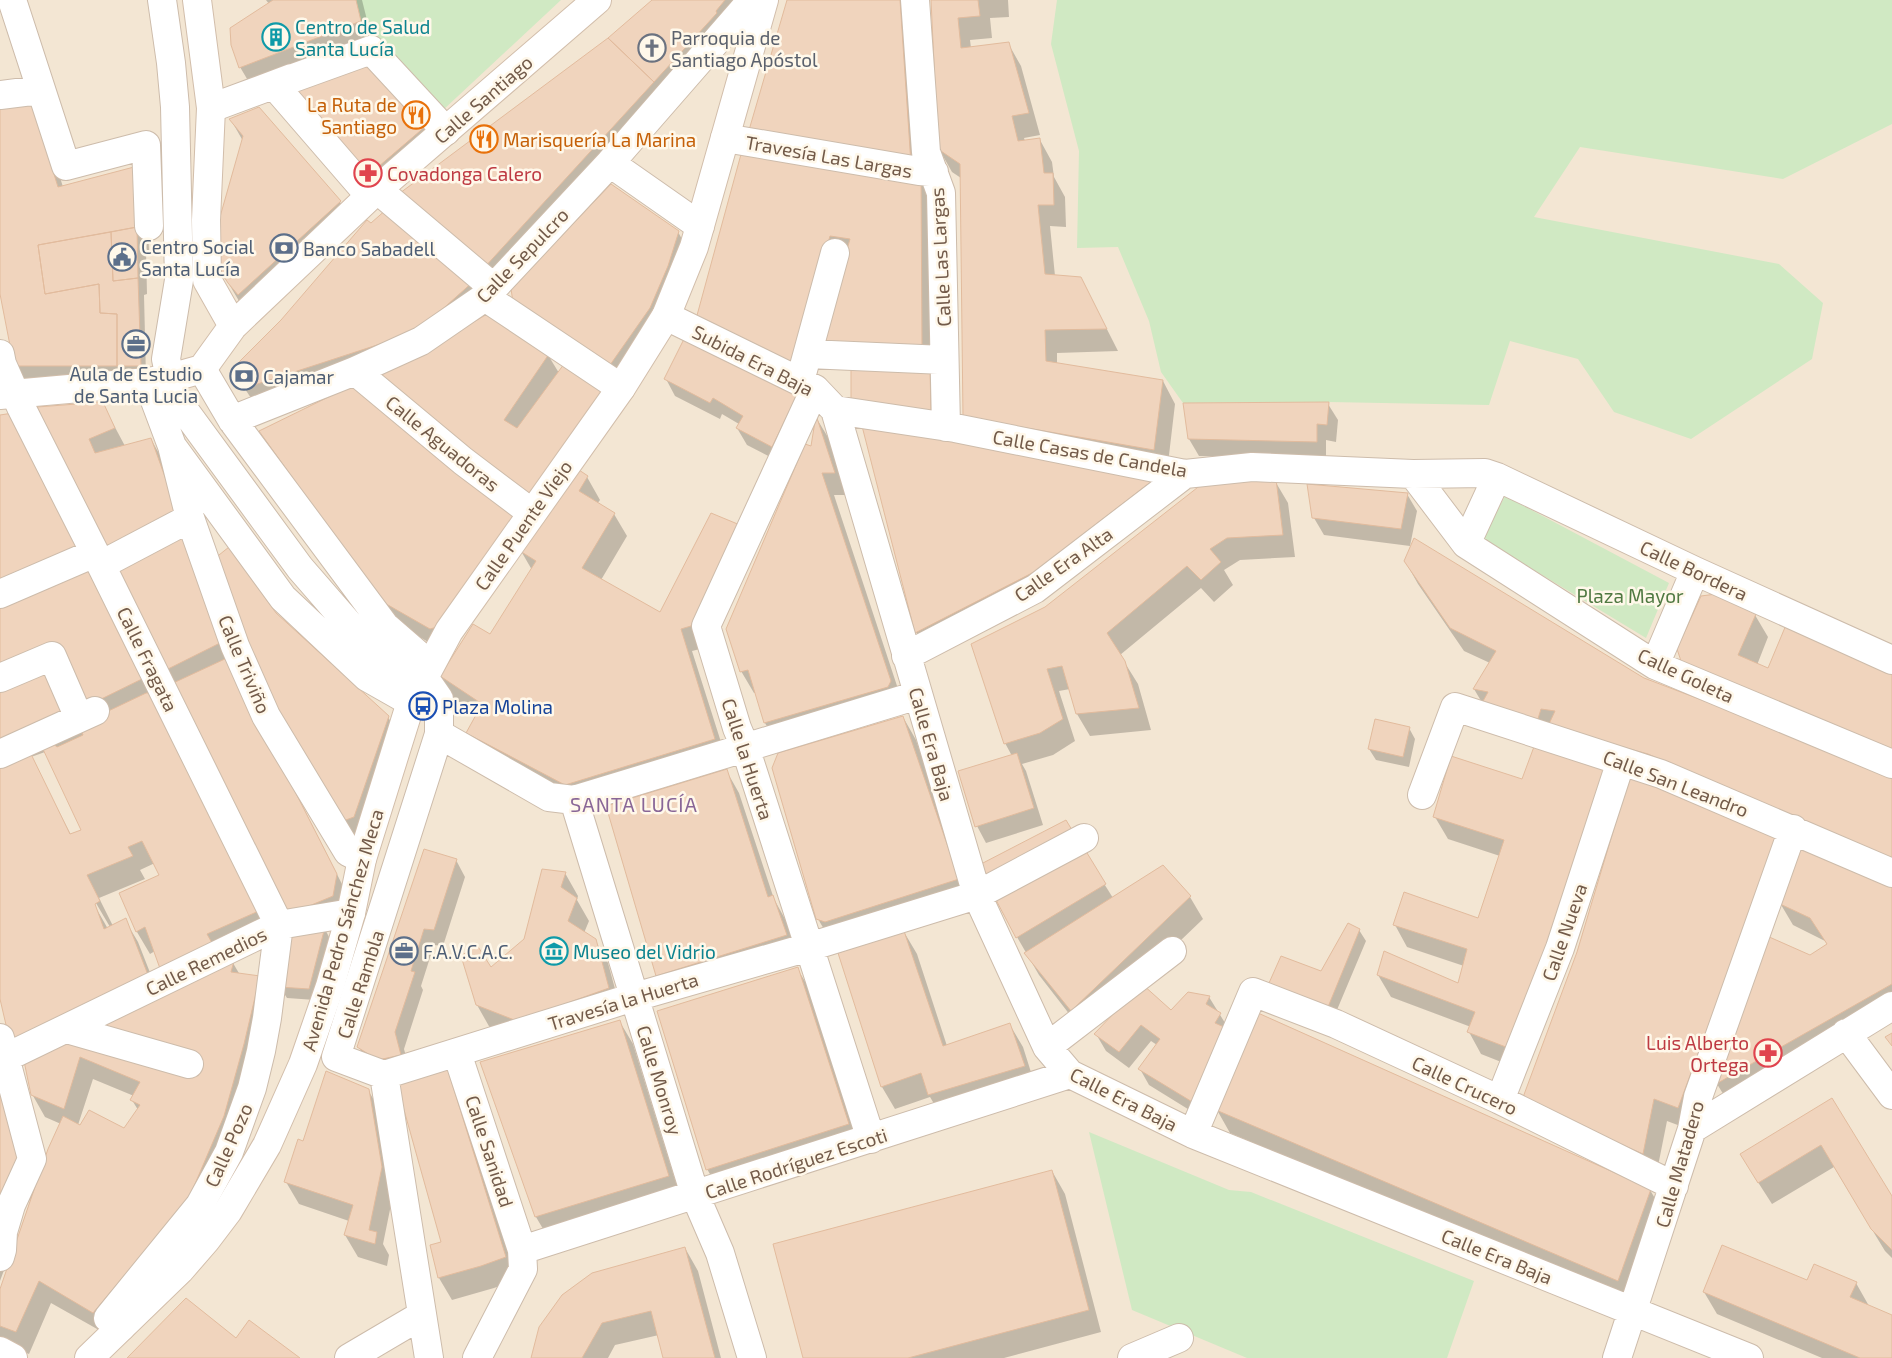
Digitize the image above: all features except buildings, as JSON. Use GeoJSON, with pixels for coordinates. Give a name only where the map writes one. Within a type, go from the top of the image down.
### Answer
{"type":"FeatureCollection","features":[{"type":"Feature","properties":{"kind":"street"},"geometry":{"type":"LineString","coordinates":[[12,0],[66,166],[146,145],[149,226]]}},
{"type":"Feature","properties":{"kind":"street"},"geometry":{"type":"LineString","coordinates":[[162,0],[175,107],[179,280],[166,359],[159,380],[172,446],[283,598],[367,678],[420,682]]}},
{"type":"Feature","properties":{"kind":"street"},"geometry":{"type":"LineString","coordinates":[[197,0],[211,108],[206,220],[207,280],[233,326]]}},
{"type":"Feature","properties":{"kind":"street","name":"Calle Santiago"},"geometry":{"type":"LineString","coordinates":[[202,368],[233,326],[374,193],[597,0]]}},
{"type":"Feature","properties":{"kind":"street","name":"Calle Sepulcro"},"geometry":{"type":"LineString","coordinates":[[232,420],[355,371],[421,341],[490,293],[610,163],[752,0]]}},
{"type":"Feature","properties":{"kind":"street","name":"Calle Puente Viejo"},"geometry":{"type":"LineString","coordinates":[[420,682],[449,631],[621,388],[666,316],[687,266],[700,226],[764,0]]}},
{"type":"Feature","properties":{"kind":"street","name":"Calle Las Largas"},"geometry":{"type":"LineString","coordinates":[[915,0],[926,152],[941,193],[946,426]]}},
{"type":"Feature","properties":{"kind":"street"},"geometry":{"type":"LineString","coordinates":[[211,108],[372,48],[446,131]]}},
{"type":"Feature","properties":{"kind":"street"},"geometry":{"type":"LineString","coordinates":[[446,131],[371,50],[274,85],[374,193],[490,293],[621,388]]}},
{"type":"Feature","properties":{"kind":"street"},"geometry":{"type":"LineString","coordinates":[[0,95],[40,90]]}},
{"type":"Feature","properties":{"kind":"street","name":"Travesía Las Largas"},"geometry":{"type":"LineString","coordinates":[[725,138],[934,172]]}},
{"type":"Feature","properties":{"kind":"street"},"geometry":{"type":"LineString","coordinates":[[610,163],[700,226]]}},
{"type":"Feature","properties":{"kind":"street","name":"Calle la Huerta"},"geometry":{"type":"LineString","coordinates":[[835,253],[808,354],[807,385],[706,626],[737,728],[871,1139]]}},
{"type":"Feature","properties":{"kind":"street","name":"Subida Era Baja"},"geometry":{"type":"LineString","coordinates":[[666,316],[807,385],[834,410]]}},
{"type":"Feature","properties":{"kind":"street","name":"Calle Fragata"},"geometry":{"type":"LineString","coordinates":[[0,354],[8,394],[98,559],[279,925]]}},
{"type":"Feature","properties":{"kind":"street"},"geometry":{"type":"LineString","coordinates":[[808,354],[944,360]]}},
{"type":"Feature","properties":{"kind":"street"},"geometry":{"type":"LineString","coordinates":[[8,394],[159,380],[202,368],[232,420],[385,626],[420,682]]}},
{"type":"Feature","properties":{"kind":"street","name":"Calle Aguadoras"},"geometry":{"type":"LineString","coordinates":[[355,371],[463,461],[532,512]]}},
{"type":"Feature","properties":{"kind":"street"},"geometry":{"type":"LineString","coordinates":[[159,380],[174,396],[300,568],[373,652],[420,682]]}},
{"type":"Feature","properties":{"kind":"street","name":"Calle Casas de Candela"},"geometry":{"type":"LineString","coordinates":[[834,410],[946,426],[1185,474],[1252,466],[1413,474],[1485,473],[1497,477]]}},
{"type":"Feature","properties":{"kind":"street","name":"Calle Era Baja"},"geometry":{"type":"LineString","coordinates":[[834,410],[977,895],[1047,1047],[1070,1074],[1194,1134],[1749,1358]]}},
{"type":"Feature","properties":{"kind":"street","name":"Calle Triviño"},"geometry":{"type":"LineString","coordinates":[[172,446],[190,518],[235,646],[266,716],[348,852],[362,859]]}},
{"type":"Feature","properties":{"kind":"street","name":"Calle Era Alta"},"geometry":{"type":"LineString","coordinates":[[906,656],[1035,589],[1185,474]]}},
{"type":"Feature","properties":{"kind":"street","name":"Calle Goleta"},"geometry":{"type":"LineString","coordinates":[[1413,474],[1466,544],[1655,665],[1892,764]]}},
{"type":"Feature","properties":{"kind":"street"},"geometry":{"type":"LineString","coordinates":[[1466,544],[1497,477]]}},
{"type":"Feature","properties":{"kind":"street","name":"Calle Bordera"},"geometry":{"type":"LineString","coordinates":[[1497,477],[1695,571],[1892,660]]}},
{"type":"Feature","properties":{"kind":"street"},"geometry":{"type":"LineString","coordinates":[[0,594],[98,559],[190,518]]}},
{"type":"Feature","properties":{"kind":"street"},"geometry":{"type":"LineString","coordinates":[[1655,665],[1695,571]]}},
{"type":"Feature","properties":{"kind":"street"},"geometry":{"type":"LineString","coordinates":[[0,678],[52,656],[88,714],[0,754]]}},
{"type":"Feature","properties":{"kind":"street","name":"Calle Rambla"},"geometry":{"type":"LineString","coordinates":[[384,1075],[336,1057],[439,734],[439,699],[430,686],[420,682]]}},
{"type":"Feature","properties":{"kind":"street","name":"Avenida Pedro Sánchez Meca"},"geometry":{"type":"LineString","coordinates":[[89,1358],[180,1270],[206,1240],[248,1181],[267,1145],[303,1064],[330,986],[351,913],[362,859],[420,682]]}},
{"type":"Feature","properties":{"kind":"street"},"geometry":{"type":"LineString","coordinates":[[439,734],[549,797],[574,800],[918,695]]}},
{"type":"Feature","properties":{"kind":"street","name":"Calle San Leandro"},"geometry":{"type":"LineString","coordinates":[[1422,795],[1455,708],[1661,774],[1892,873]]}},
{"type":"Feature","properties":{"kind":"street","name":"Calle Nueva"},"geometry":{"type":"LineString","coordinates":[[1500,1100],[1560,948],[1621,761]]}},
{"type":"Feature","properties":{"kind":"street","name":"Calle Monroy"},"geometry":{"type":"LineString","coordinates":[[574,800],[695,1195],[720,1254],[752,1358]]}},
{"type":"Feature","properties":{"kind":"street","name":"Calle Matadero"},"geometry":{"type":"LineString","coordinates":[[1617,1358],[1692,1128],[1698,1097],[1793,829]]}},
{"type":"Feature","properties":{"kind":"street","name":"Travesía la Huerta"},"geometry":{"type":"LineString","coordinates":[[384,1075],[634,997],[809,947],[977,895],[1084,838]]}},
{"type":"Feature","properties":{"kind":"street","name":"Calle Remedios"},"geometry":{"type":"LineString","coordinates":[[3,1048],[67,1029],[279,925],[351,913]]}},
{"type":"Feature","properties":{"kind":"street","name":"Calle Pozo"},"geometry":{"type":"LineString","coordinates":[[121,1327],[108,1318],[200,1205],[229,1152],[252,1088],[261,1051],[279,925]]}},
{"type":"Feature","properties":{"kind":"street"},"geometry":{"type":"LineString","coordinates":[[1047,1047],[1172,951]]}},
{"type":"Feature","properties":{"kind":"street","name":"Calle Crucero"},"geometry":{"type":"LineString","coordinates":[[1194,1134],[1253,992],[1336,1024],[1500,1100],[1674,1186]]}},
{"type":"Feature","properties":{"kind":"street"},"geometry":{"type":"LineString","coordinates":[[1692,1128],[1892,1006]]}},
{"type":"Feature","properties":{"kind":"street"},"geometry":{"type":"LineString","coordinates":[[67,1029],[189,1064]]}},
{"type":"Feature","properties":{"kind":"street"},"geometry":{"type":"LineString","coordinates":[[1846,1034],[1892,1095]]}},
{"type":"Feature","properties":{"kind":"street"},"geometry":{"type":"LineString","coordinates":[[1,1239],[11,1205],[32,1159],[3,1048]]}},
{"type":"Feature","properties":{"kind":"street","name":"Calle Sanidad"},"geometry":{"type":"LineString","coordinates":[[457,1053],[522,1250]]}},
{"type":"Feature","properties":{"kind":"street","name":"Calle Rodríguez Escoti"},"geometry":{"type":"LineString","coordinates":[[522,1250],[1070,1074]]}},
{"type":"Feature","properties":{"kind":"street"},"geometry":{"type":"LineString","coordinates":[[384,1075],[429,1358]]}},
{"type":"Feature","properties":{"kind":"street"},"geometry":{"type":"LineString","coordinates":[[477,1358],[523,1269],[522,1250]]}},
{"type":"Feature","properties":{"kind":"street"},"geometry":{"type":"LineString","coordinates":[[349,1358],[422,1314]]}},
{"type":"Feature","properties":{"kind":"street"},"geometry":{"type":"LineString","coordinates":[[1132,1358],[1180,1338]]}},
{"type":"Feature","properties":{"kind":"street"},"geometry":{"type":"LineString","coordinates":[[0,1351],[13,1358]]}},
{"type":"Feature","properties":{"kind":"shaded area"},"geometry":{"type":"Polygon","coordinates":[[[0,0],[1892,0],[1892,1358],[0,1358],[0,0]]]}},
{"type":"Feature","properties":{"kind":"green space"},"geometry":{"type":"Polygon","coordinates":[[[356,0],[561,0],[427,125],[367,59],[356,0]]]}},
{"type":"Feature","properties":{"kind":"green space"},"geometry":{"type":"Polygon","coordinates":[[[1057,0],[1892,0],[1892,124],[1783,179],[1580,147],[1534,217],[1779,264],[1823,303],[1812,359],[1691,439],[1614,412],[1578,359],[1510,341],[1489,405],[1329,402],[1183,403],[1161,372],[1149,321],[1118,247],[1077,248],[1079,151],[1051,44],[1057,0]]]}},
{"type":"Feature","properties":{"kind":"green space","name":"Plaza Mayor"},"geometry":{"type":"Polygon","coordinates":[[[1505,496],[1669,583],[1646,638],[1483,539],[1505,496]]]}},
{"type":"Feature","properties":{"kind":"green space"},"geometry":{"type":"Polygon","coordinates":[[[1089,1132],[1229,1190],[1251,1192],[1474,1281],[1447,1358],[1247,1358],[1132,1310],[1089,1132]]]}},
{"type":"Feature","properties":{"kind":"place","name":"Centro de Salud Santa Lucía"},"geometry":{"type":"Point","coordinates":[276,37]}},
{"type":"Feature","properties":{"kind":"place","name":"Parroquia de Santiago Apóstol"},"geometry":{"type":"Point","coordinates":[652,48]}},
{"type":"Feature","properties":{"kind":"place","name":"La Ruta de Santiago"},"geometry":{"type":"Point","coordinates":[416,115]}},
{"type":"Feature","properties":{"kind":"place","name":"Marisquería La Marina"},"geometry":{"type":"Point","coordinates":[484,139]}},
{"type":"Feature","properties":{"kind":"place","name":"Covadonga Calero"},"geometry":{"type":"Point","coordinates":[368,173]}},
{"type":"Feature","properties":{"kind":"place","name":"Banco Sabadell"},"geometry":{"type":"Point","coordinates":[284,248]}},
{"type":"Feature","properties":{"kind":"place","name":"Centro Social Santa Lucía"},"geometry":{"type":"Point","coordinates":[122,257]}},
{"type":"Feature","properties":{"kind":"place","name":"Aula de Estudio de Santa Lucia"},"geometry":{"type":"Point","coordinates":[136,344]}},
{"type":"Feature","properties":{"kind":"place","name":"Cajamar"},"geometry":{"type":"Point","coordinates":[244,376]}},
{"type":"Feature","properties":{"kind":"place","name":"Plaza Molina"},"geometry":{"type":"Point","coordinates":[423,706]}},
{"type":"Feature","properties":{"kind":"place","name":"F.A.V.C.A.C."},"geometry":{"type":"Point","coordinates":[404,951]}},
{"type":"Feature","properties":{"kind":"place","name":"Museo del Vidrio"},"geometry":{"type":"Point","coordinates":[554,951]}},
{"type":"Feature","properties":{"kind":"place","name":"Luis Alberto Ortega"},"geometry":{"type":"Point","coordinates":[1768,1053]}},
{"type":"Feature","properties":{"kind":"district","name":"SANTA LUCÍA"},"geometry":{"type":"Point","coordinates":[634,804]}}]}
